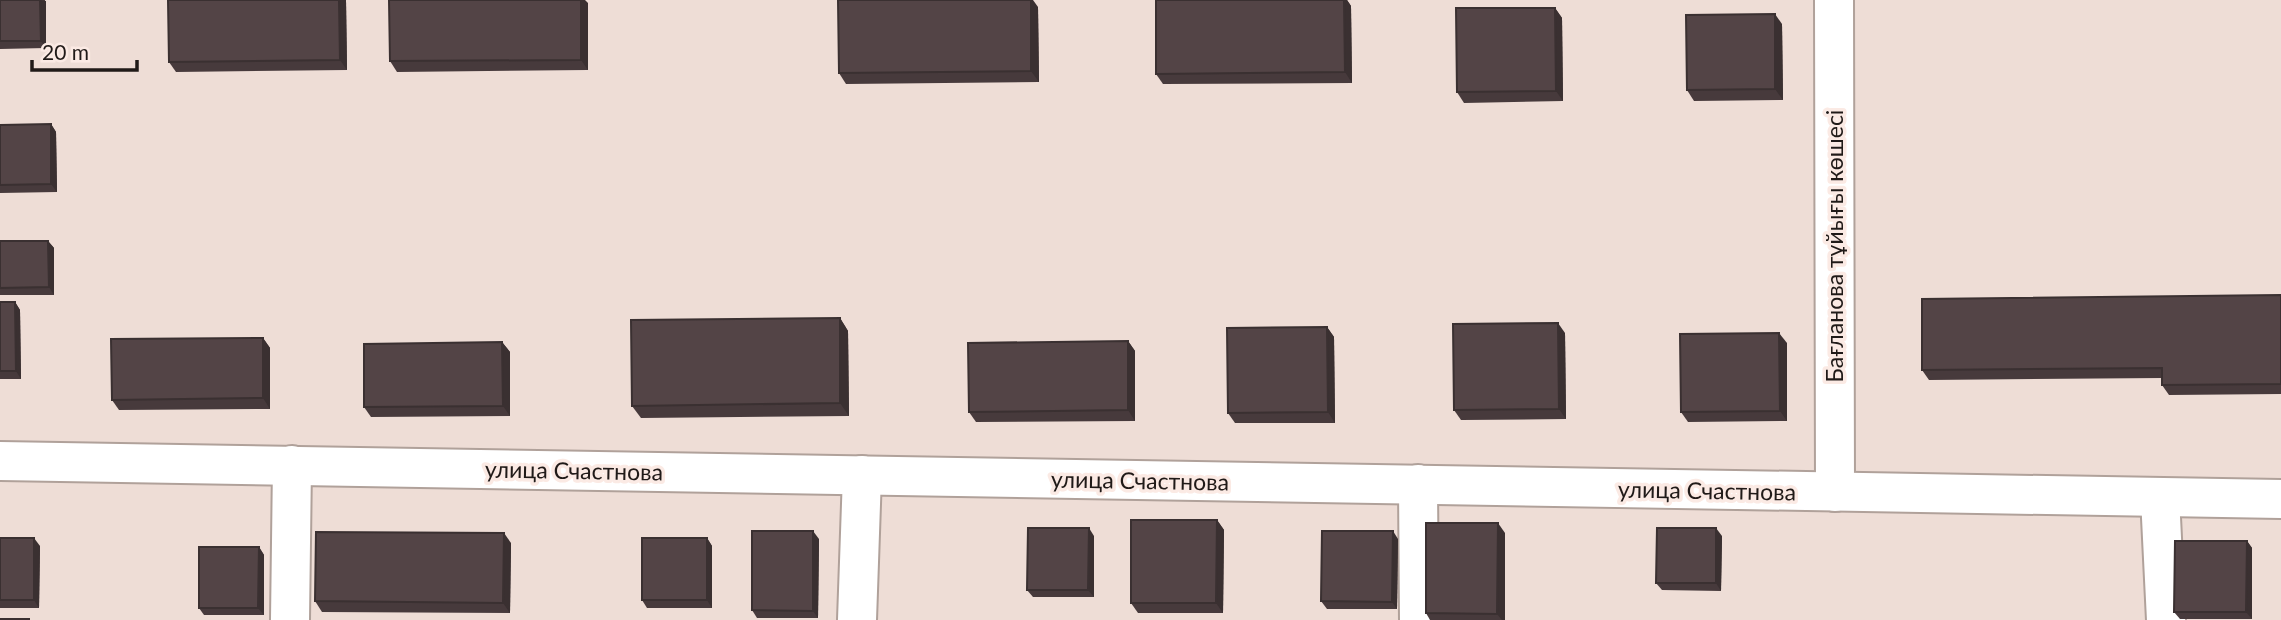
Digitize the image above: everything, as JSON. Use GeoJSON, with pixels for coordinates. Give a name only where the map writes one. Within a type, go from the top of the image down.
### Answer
{"type":"FeatureCollection","features":[{"type":"Feature","properties":{"kind":"street","name":"Бағланова тұйығы көшесі"},"geometry":{"type":"LineString","coordinates":[[1834,0],[1835,492]]}},
{"type":"Feature","properties":{"kind":"street","name":"улица Счастнова"},"geometry":{"type":"LineString","coordinates":[[0,461],[2281,499]]}},
{"type":"Feature","properties":{"kind":"street"},"geometry":{"type":"LineString","coordinates":[[290,620],[292,466]]}},
{"type":"Feature","properties":{"kind":"street"},"geometry":{"type":"LineString","coordinates":[[857,620],[862,475]]}},
{"type":"Feature","properties":{"kind":"street"},"geometry":{"type":"LineString","coordinates":[[1418,485],[1419,620]]}},
{"type":"Feature","properties":{"kind":"street"},"geometry":{"type":"LineString","coordinates":[[2160,497],[2166,620]]}},
{"type":"Feature","properties":{"kind":"building"},"geometry":{"type":"Polygon","coordinates":[[[0,0],[40,0],[41,41],[0,41],[0,0]]]}},
{"type":"Feature","properties":{"kind":"building"},"geometry":{"type":"Polygon","coordinates":[[[168,0],[339,0],[340,60],[169,62],[168,0]]]}},
{"type":"Feature","properties":{"kind":"building"},"geometry":{"type":"Polygon","coordinates":[[[389,0],[581,0],[581,60],[390,61],[389,0]]]}},
{"type":"Feature","properties":{"kind":"building"},"geometry":{"type":"Polygon","coordinates":[[[838,0],[1031,0],[1031,71],[839,73],[838,0]]]}},
{"type":"Feature","properties":{"kind":"building"},"geometry":{"type":"Polygon","coordinates":[[[1156,0],[1344,0],[1345,72],[1156,74],[1156,0]]]}},
{"type":"Feature","properties":{"kind":"building"},"geometry":{"type":"Polygon","coordinates":[[[1456,8],[1555,8],[1556,91],[1457,92],[1456,8]]]}},
{"type":"Feature","properties":{"kind":"building"},"geometry":{"type":"Polygon","coordinates":[[[1775,14],[1775,89],[1687,90],[1686,15],[1775,14]]]}},
{"type":"Feature","properties":{"kind":"building"},"geometry":{"type":"Polygon","coordinates":[[[51,124],[51,184],[0,185],[0,125],[51,124]]]}},
{"type":"Feature","properties":{"kind":"building"},"geometry":{"type":"Polygon","coordinates":[[[0,241],[48,241],[49,287],[0,288],[0,241]]]}},
{"type":"Feature","properties":{"kind":"building"},"geometry":{"type":"Polygon","coordinates":[[[2281,295],[2281,384],[2162,385],[2162,368],[1922,370],[1922,299],[2281,295]]]}},
{"type":"Feature","properties":{"kind":"building"},"geometry":{"type":"Polygon","coordinates":[[[0,302],[15,302],[16,371],[0,371],[0,302]]]}},
{"type":"Feature","properties":{"kind":"building"},"geometry":{"type":"Polygon","coordinates":[[[840,318],[840,403],[632,406],[631,320],[840,318]]]}},
{"type":"Feature","properties":{"kind":"building"},"geometry":{"type":"Polygon","coordinates":[[[1558,323],[1559,409],[1454,410],[1453,324],[1558,323]]]}},
{"type":"Feature","properties":{"kind":"building"},"geometry":{"type":"Polygon","coordinates":[[[1327,327],[1328,412],[1228,413],[1227,328],[1327,327]]]}},
{"type":"Feature","properties":{"kind":"building"},"geometry":{"type":"Polygon","coordinates":[[[1779,333],[1780,411],[1681,412],[1680,334],[1779,333]]]}},
{"type":"Feature","properties":{"kind":"building"},"geometry":{"type":"Polygon","coordinates":[[[263,338],[263,398],[112,400],[111,339],[263,338]]]}},
{"type":"Feature","properties":{"kind":"building"},"geometry":{"type":"Polygon","coordinates":[[[1128,341],[1128,410],[969,412],[968,343],[1128,341]]]}},
{"type":"Feature","properties":{"kind":"building"},"geometry":{"type":"Polygon","coordinates":[[[502,342],[503,406],[364,407],[364,344],[502,342]]]}},
{"type":"Feature","properties":{"kind":"building"},"geometry":{"type":"Polygon","coordinates":[[[1131,520],[1217,520],[1216,603],[1131,603],[1131,520]]]}},
{"type":"Feature","properties":{"kind":"building"},"geometry":{"type":"Polygon","coordinates":[[[1426,523],[1498,523],[1497,614],[1426,613],[1426,523]]]}},
{"type":"Feature","properties":{"kind":"building"},"geometry":{"type":"Polygon","coordinates":[[[1028,528],[1089,528],[1088,590],[1027,590],[1028,528]]]}},
{"type":"Feature","properties":{"kind":"building"},"geometry":{"type":"Polygon","coordinates":[[[1657,528],[1716,528],[1716,583],[1656,583],[1657,528]]]}},
{"type":"Feature","properties":{"kind":"building"},"geometry":{"type":"Polygon","coordinates":[[[752,531],[813,531],[813,611],[752,610],[752,531]]]}},
{"type":"Feature","properties":{"kind":"building"},"geometry":{"type":"Polygon","coordinates":[[[1322,531],[1393,531],[1392,602],[1321,601],[1322,531]]]}},
{"type":"Feature","properties":{"kind":"building"},"geometry":{"type":"Polygon","coordinates":[[[316,532],[504,533],[503,603],[315,601],[316,532]]]}},
{"type":"Feature","properties":{"kind":"building"},"geometry":{"type":"Polygon","coordinates":[[[0,538],[34,538],[34,600],[0,600],[0,538]]]}},
{"type":"Feature","properties":{"kind":"building"},"geometry":{"type":"Polygon","coordinates":[[[642,538],[707,538],[707,600],[642,600],[642,538]]]}},
{"type":"Feature","properties":{"kind":"building"},"geometry":{"type":"Polygon","coordinates":[[[2175,541],[2247,541],[2246,612],[2174,612],[2175,541]]]}},
{"type":"Feature","properties":{"kind":"building"},"geometry":{"type":"Polygon","coordinates":[[[199,547],[259,547],[258,608],[199,608],[199,547]]]}}]}
